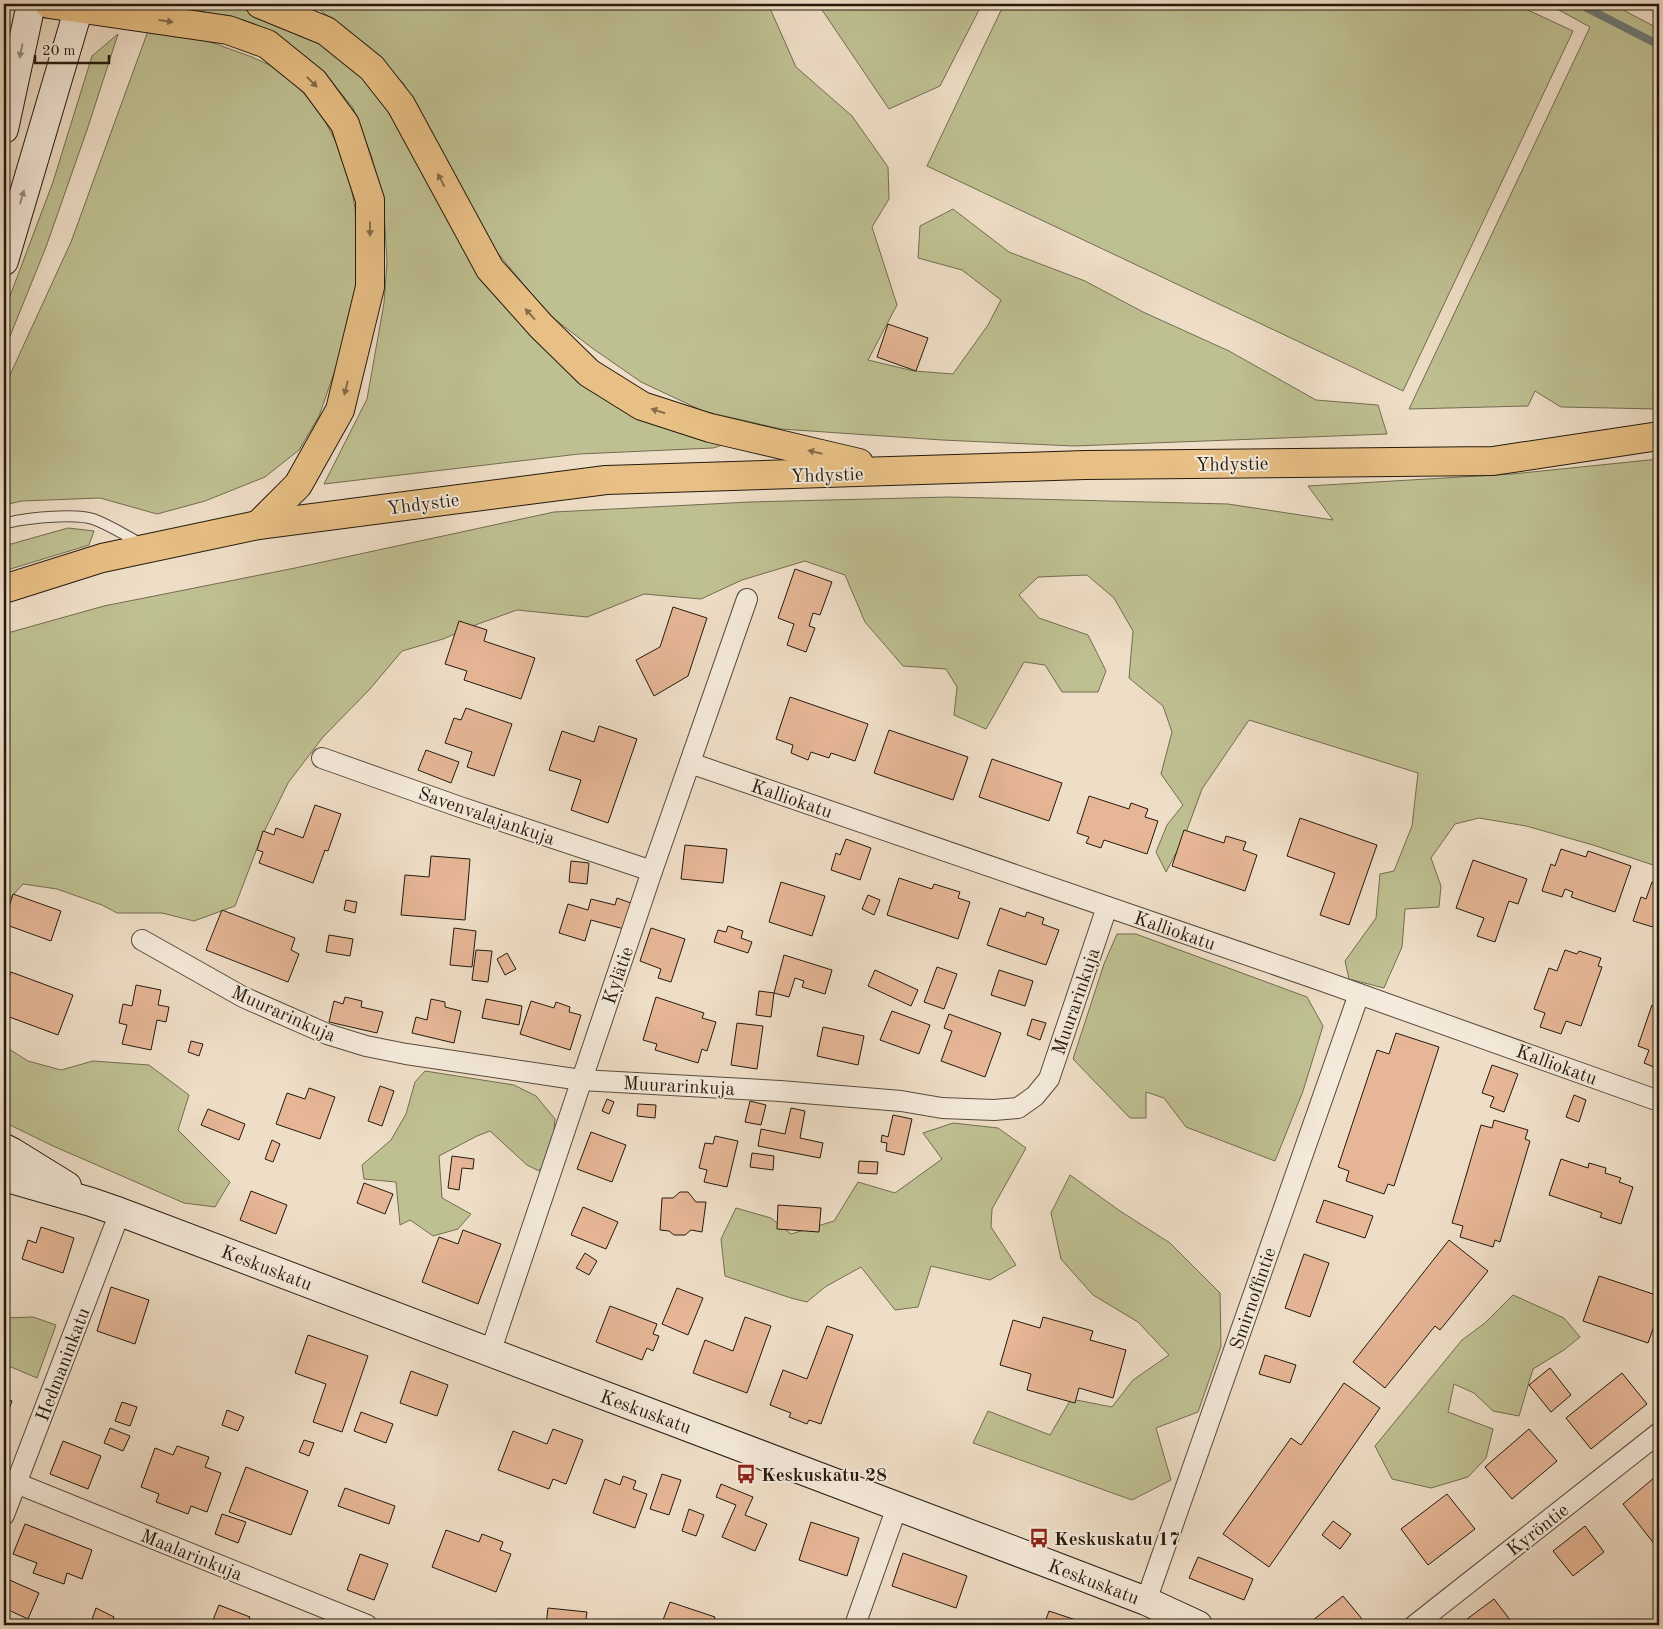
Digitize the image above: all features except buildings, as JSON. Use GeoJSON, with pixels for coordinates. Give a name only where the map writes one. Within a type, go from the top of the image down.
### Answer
{"type":"FeatureCollection","features":[{"type":"Feature","properties":{"kind":"highway"},"geometry":{"type":"LineString","coordinates":[[49,4],[79,6],[228,30],[267,44],[314,82],[345,124],[370,200],[370,287],[340,410],[298,485],[258,525]]}},
{"type":"Feature","properties":{"kind":"highway"},"geometry":{"type":"LineString","coordinates":[[260,4],[326,31],[372,68],[401,105],[490,269],[541,326],[589,373],[642,406],[702,425],[897,472]]}},
{"type":"Feature","properties":{"kind":"highway","name":"Yhdystie"},"geometry":{"type":"LineString","coordinates":[[4,589],[102,558],[258,525],[606,480],[1085,465],[1493,461],[1659,436]]}},
{"type":"Feature","properties":{"kind":"street"},"geometry":{"type":"LineString","coordinates":[[4,129],[31,4]]}},
{"type":"Feature","properties":{"kind":"street"},"geometry":{"type":"LineString","coordinates":[[4,261],[79,6]]}},
{"type":"Feature","properties":{"kind":"street","name":"Kylätie"},"geometry":{"type":"LineString","coordinates":[[490,1353],[652,871],[747,599]]}},
{"type":"Feature","properties":{"kind":"street","name":"Savenvalajankuja"},"geometry":{"type":"LineString","coordinates":[[322,758],[460,807],[652,871]]}},
{"type":"Feature","properties":{"kind":"street","name":"Kalliokatu"},"geometry":{"type":"LineString","coordinates":[[690,762],[1358,994],[1659,1101]]}},
{"type":"Feature","properties":{"kind":"street","name":"Muurarinkuja"},"geometry":{"type":"LineString","coordinates":[[142,940],[243,997],[327,1034],[366,1046],[406,1054],[581,1080],[780,1091],[901,1101],[942,1108],[994,1110],[1018,1108],[1035,1096],[1049,1079],[1107,907]]}},
{"type":"Feature","properties":{"kind":"street","name":"Smirnoffintie"},"geometry":{"type":"LineString","coordinates":[[1146,1601],[1358,994]]}},
{"type":"Feature","properties":{"kind":"street","name":"Keskuskatu"},"geometry":{"type":"LineString","coordinates":[[4,1148],[91,1202]]}},
{"type":"Feature","properties":{"kind":"street","name":"Keskuskatu"},"geometry":{"type":"LineString","coordinates":[[4,1177],[120,1212],[1146,1601],[1198,1625]]}},
{"type":"Feature","properties":{"kind":"street","name":"Hedmaninkatu"},"geometry":{"type":"LineString","coordinates":[[4,1515],[120,1212]]}},
{"type":"Feature","properties":{"kind":"street","name":"Kyröntie"},"geometry":{"type":"LineString","coordinates":[[1415,1625],[1659,1433]]}},
{"type":"Feature","properties":{"kind":"street","name":"Maalarinkuja"},"geometry":{"type":"LineString","coordinates":[[16,1482],[367,1625]]}},
{"type":"Feature","properties":{"kind":"street"},"geometry":{"type":"LineString","coordinates":[[855,1625],[896,1506]]}},
{"type":"Feature","properties":{"kind":"lane"},"geometry":{"type":"LineString","coordinates":[[4,524],[15,520],[59,516],[91,518],[150,548]]}},
{"type":"Feature","properties":{"kind":"green space"},"geometry":{"type":"Polygon","coordinates":[[[166,4],[211,4],[240,8],[297,30],[326,47],[358,73],[390,111],[454,228],[501,303],[584,383],[674,429],[723,445],[713,448],[579,454],[324,484],[367,399],[384,303],[387,262],[384,211],[372,158],[353,108],[328,77],[284,41],[244,20],[166,4]]]}},
{"type":"Feature","properties":{"kind":"green space"},"geometry":{"type":"Polygon","coordinates":[[[312,4],[768,4],[796,67],[852,116],[888,167],[889,199],[872,227],[897,305],[868,360],[914,371],[953,374],[988,325],[1001,300],[962,270],[918,258],[920,226],[953,209],[1009,252],[1085,281],[1143,312],[1229,351],[1316,400],[1378,405],[1387,434],[1074,446],[942,440],[781,429],[703,411],[641,382],[548,314],[496,251],[404,84],[368,47],[312,4]]]}},
{"type":"Feature","properties":{"kind":"green space"},"geometry":{"type":"Polygon","coordinates":[[[818,4],[982,4],[940,86],[889,109],[818,4]]]}},
{"type":"Feature","properties":{"kind":"green space"},"geometry":{"type":"Polygon","coordinates":[[[1004,4],[1515,4],[1573,31],[1403,391],[927,166],[1004,4]]]}},
{"type":"Feature","properties":{"kind":"green space"},"geometry":{"type":"Polygon","coordinates":[[[1548,4],[1612,4],[1659,29],[1659,409],[1561,407],[1535,391],[1528,406],[1409,409],[1590,27],[1548,4]]]}},
{"type":"Feature","properties":{"kind":"green space"},"geometry":{"type":"Polygon","coordinates":[[[148,31],[205,40],[252,57],[280,70],[317,106],[346,161],[355,208],[358,271],[347,336],[319,416],[299,450],[265,477],[205,501],[157,514],[100,498],[22,501],[4,505],[4,388],[71,242],[148,31]]]}},
{"type":"Feature","properties":{"kind":"green space"},"geometry":{"type":"Polygon","coordinates":[[[118,34],[46,247],[4,351],[4,312],[53,182],[92,56],[118,34]]]}},
{"type":"Feature","properties":{"kind":"green space"},"geometry":{"type":"Polygon","coordinates":[[[1659,459],[1659,867],[1593,845],[1526,826],[1479,818],[1455,824],[1431,858],[1441,886],[1439,907],[1405,909],[1402,947],[1384,988],[1349,979],[1345,961],[1376,918],[1380,874],[1394,871],[1412,826],[1418,773],[1249,720],[1202,789],[1184,838],[1166,872],[1156,852],[1167,825],[1183,805],[1161,774],[1172,732],[1163,706],[1129,678],[1133,631],[1114,598],[1087,575],[1038,577],[1019,595],[1039,618],[1088,635],[1106,671],[1098,692],[1062,692],[1045,665],[1024,662],[986,729],[954,715],[957,687],[946,669],[903,666],[865,622],[845,575],[805,561],[742,580],[701,599],[644,594],[587,617],[517,610],[443,639],[402,651],[369,690],[323,737],[288,783],[261,838],[235,906],[194,921],[162,913],[117,913],[102,905],[57,889],[23,884],[4,905],[4,634],[104,606],[295,568],[554,512],[750,502],[949,497],[1228,504],[1333,520],[1308,486],[1512,474],[1659,459]]]}},
{"type":"Feature","properties":{"kind":"green space"},"geometry":{"type":"Polygon","coordinates":[[[68,528],[94,531],[89,545],[4,571],[4,546],[68,528]]]}},
{"type":"Feature","properties":{"kind":"green space"},"geometry":{"type":"Polygon","coordinates":[[[1117,934],[1136,934],[1307,997],[1323,1026],[1303,1091],[1275,1161],[1186,1127],[1164,1098],[1146,1092],[1146,1118],[1130,1118],[1073,1059],[1104,964],[1117,934]]]}},
{"type":"Feature","properties":{"kind":"green space"},"geometry":{"type":"Polygon","coordinates":[[[4,1046],[28,1061],[61,1070],[93,1061],[149,1065],[189,1095],[178,1130],[230,1182],[215,1207],[184,1203],[53,1146],[4,1122],[4,1046]]]}},
{"type":"Feature","properties":{"kind":"green space"},"geometry":{"type":"Polygon","coordinates":[[[425,1071],[514,1085],[536,1096],[555,1119],[552,1151],[539,1171],[527,1165],[490,1131],[439,1156],[442,1198],[471,1214],[458,1229],[433,1236],[410,1220],[400,1225],[396,1182],[364,1179],[362,1165],[391,1140],[406,1114],[415,1082],[425,1071]]]}},
{"type":"Feature","properties":{"kind":"green space"},"geometry":{"type":"Polygon","coordinates":[[[953,1123],[998,1128],[1026,1148],[992,1209],[991,1227],[1016,1265],[990,1280],[931,1266],[918,1307],[895,1310],[861,1267],[825,1287],[807,1302],[725,1276],[721,1239],[736,1208],[771,1218],[791,1234],[834,1221],[858,1182],[895,1193],[942,1159],[923,1133],[953,1123]]]}},
{"type":"Feature","properties":{"kind":"green space"},"geometry":{"type":"Polygon","coordinates":[[[1070,1175],[1120,1211],[1170,1243],[1220,1293],[1221,1346],[1198,1412],[1156,1428],[1171,1480],[1132,1500],[973,1443],[988,1411],[1050,1435],[1071,1399],[1112,1407],[1133,1380],[1169,1355],[1138,1322],[1093,1295],[1061,1259],[1051,1213],[1070,1175]]]}},
{"type":"Feature","properties":{"kind":"green space"},"geometry":{"type":"Polygon","coordinates":[[[1513,1295],[1564,1318],[1580,1337],[1564,1350],[1533,1369],[1519,1416],[1493,1411],[1474,1393],[1454,1384],[1448,1412],[1493,1429],[1486,1458],[1468,1477],[1431,1488],[1392,1479],[1375,1446],[1462,1340],[1485,1323],[1513,1295]]]}},
{"type":"Feature","properties":{"kind":"green space"},"geometry":{"type":"Polygon","coordinates":[[[33,1317],[56,1325],[37,1378],[4,1364],[4,1318],[33,1317]]]}},
{"type":"Feature","properties":{"kind":"waterway"},"geometry":{"type":"LineString","coordinates":[[1579,4],[1659,45]]}},
{"type":"Feature","properties":{"kind":"place","name":"Keskuskatu 28"},"geometry":{"type":"Point","coordinates":[746,1474]}},
{"type":"Feature","properties":{"kind":"place","name":"Keskuskatu 17"},"geometry":{"type":"Point","coordinates":[1039,1538]}}]}
